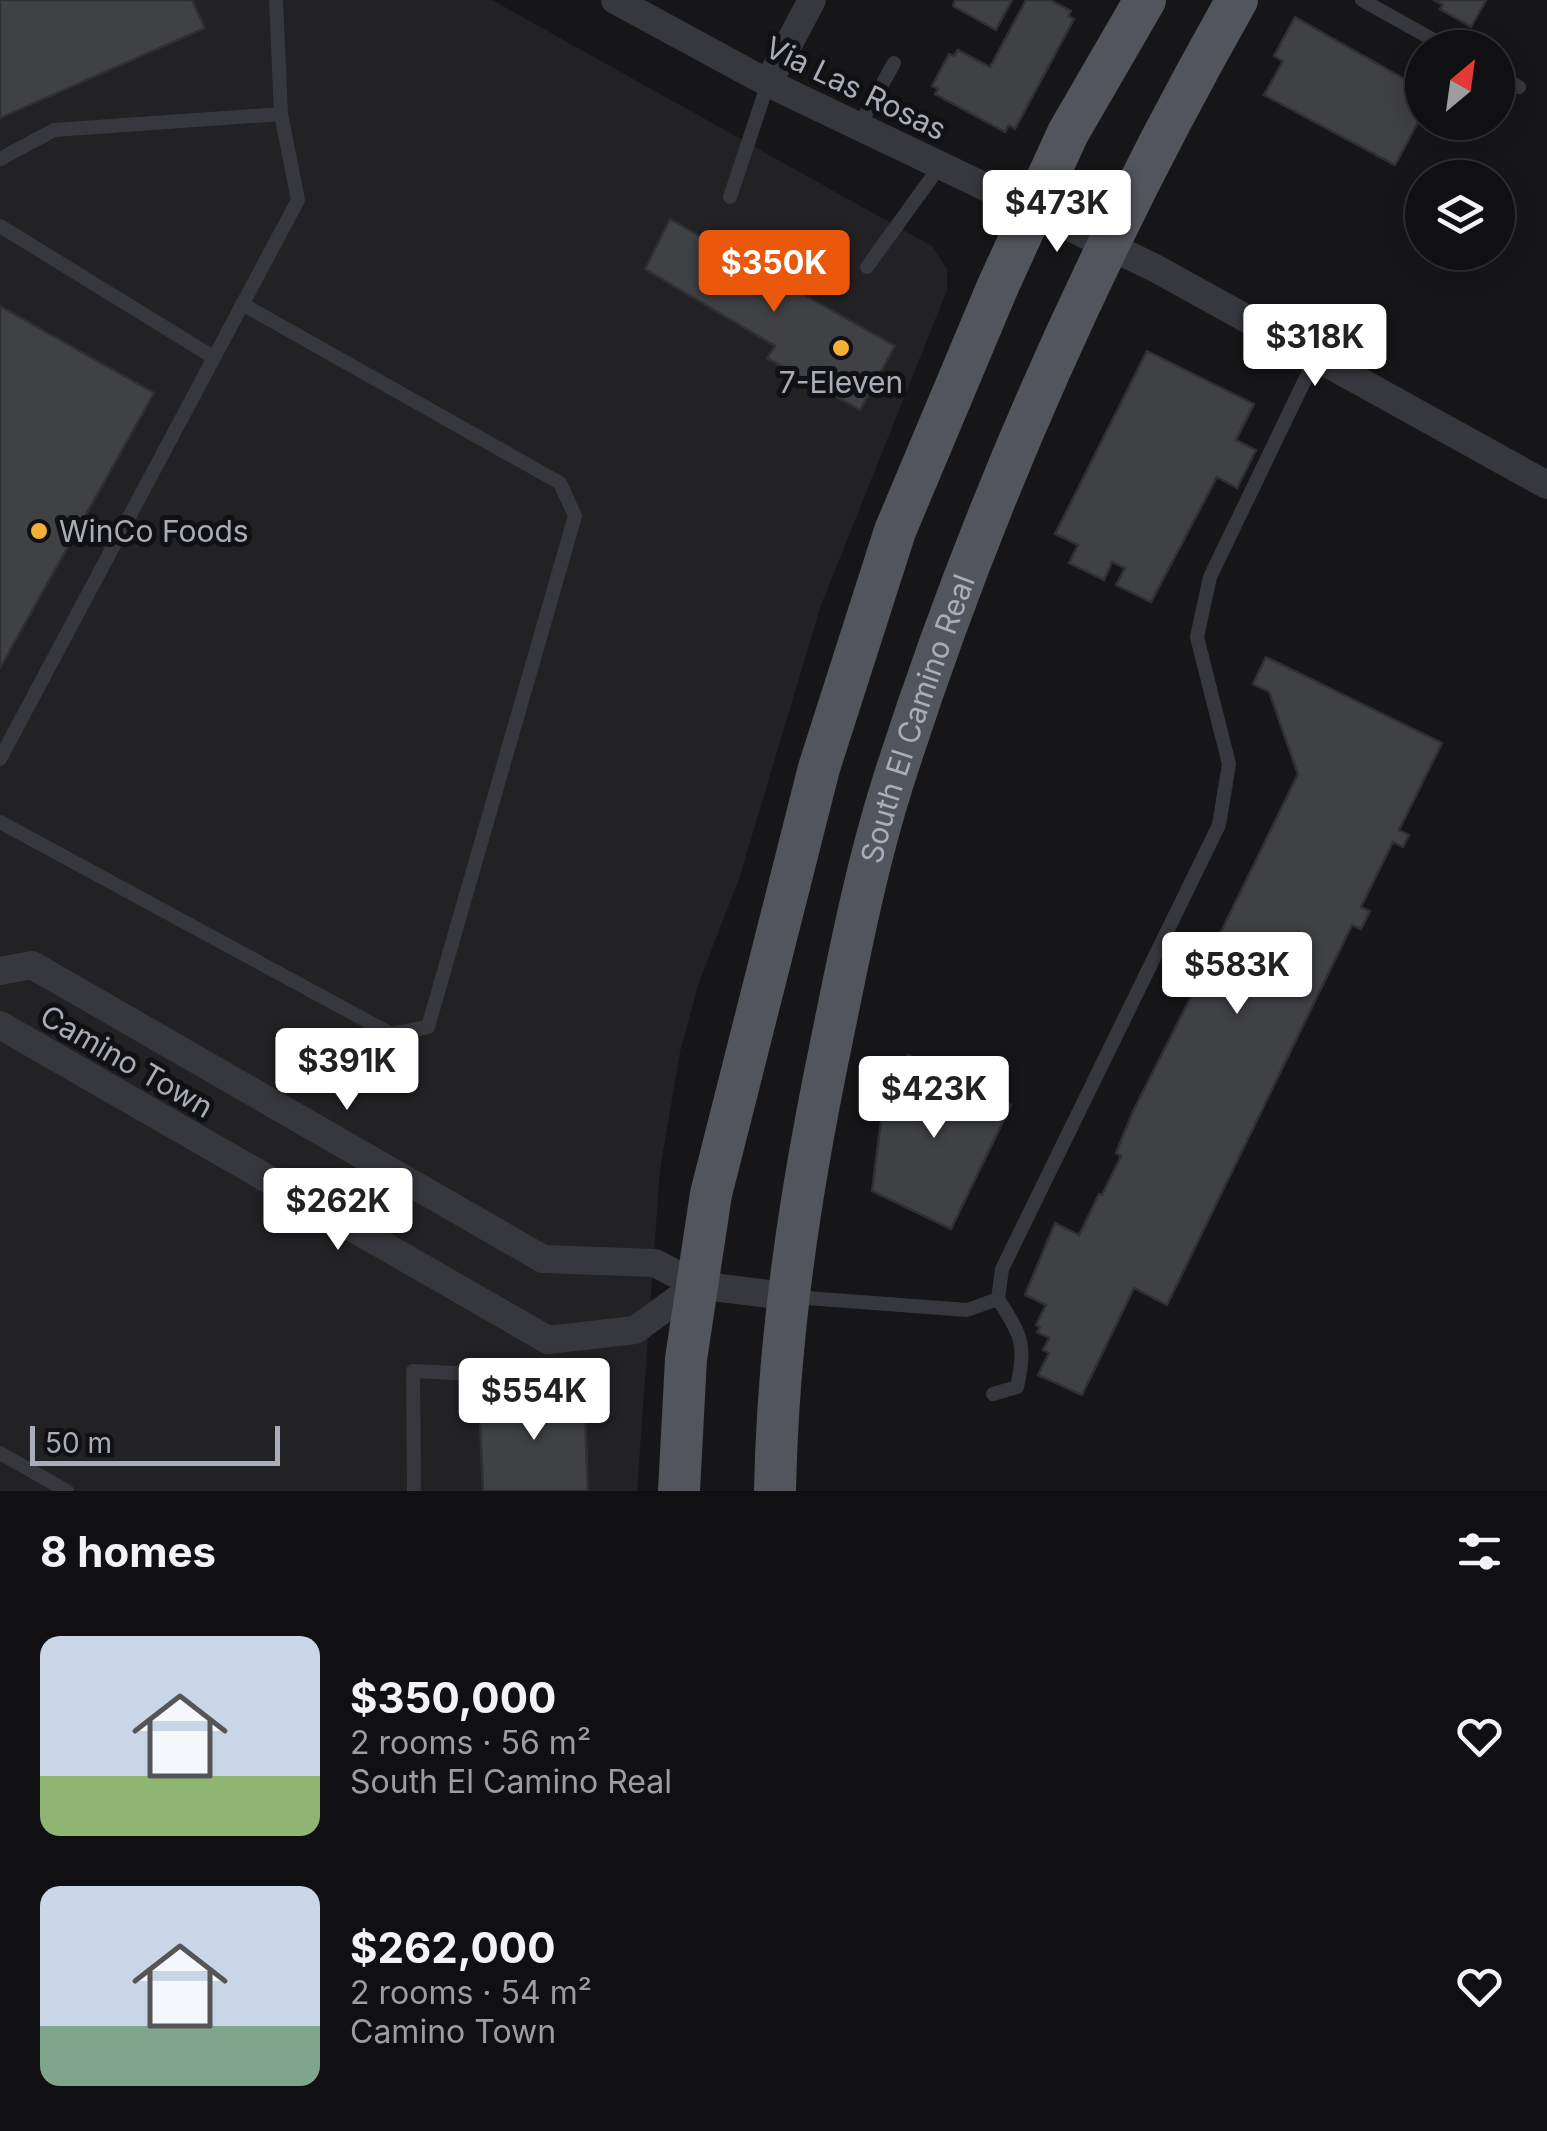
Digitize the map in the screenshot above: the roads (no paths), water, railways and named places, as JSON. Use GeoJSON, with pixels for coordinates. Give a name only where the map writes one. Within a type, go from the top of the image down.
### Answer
{"type":"FeatureCollection","features":[{"type":"Feature","properties":{"kind":"main road"},"geometry":{"type":"LineString","coordinates":[[678,1491],[686,1359],[711,1194],[819,768],[895,531],[1068,133],[1145,0]]}},
{"type":"Feature","properties":{"kind":"main road","name":"South El Camino Real"},"geometry":{"type":"LineString","coordinates":[[775,1491],[777,1376],[786,1296],[833,1034],[892,784],[970,560],[1072,315],[1237,0]]}},
{"type":"Feature","properties":{"kind":"street","name":"Via Las Rosas"},"geometry":{"type":"LineString","coordinates":[[615,0],[768,82],[1154,268],[1547,485]]}},
{"type":"Feature","properties":{"kind":"street"},"geometry":{"type":"LineString","coordinates":[[768,82],[812,0]]}},
{"type":"Feature","properties":{"kind":"street","name":"Camino Town"},"geometry":{"type":"LineString","coordinates":[[0,971],[32,965],[543,1259],[654,1264],[697,1285],[786,1296]]}},
{"type":"Feature","properties":{"kind":"street","name":"Camino Town"},"geometry":{"type":"LineString","coordinates":[[0,1024],[548,1340],[635,1330],[697,1285]]}},
{"type":"Feature","properties":{"kind":"lane"},"geometry":{"type":"LineString","coordinates":[[0,759],[298,200],[281,114],[276,0]]}},
{"type":"Feature","properties":{"kind":"lane"},"geometry":{"type":"LineString","coordinates":[[1362,0],[1416,30]]}},
{"type":"Feature","properties":{"kind":"lane"},"geometry":{"type":"LineString","coordinates":[[859,126],[894,64]]}},
{"type":"Feature","properties":{"kind":"lane"},"geometry":{"type":"LineString","coordinates":[[730,196],[768,82]]}},
{"type":"Feature","properties":{"kind":"lane"},"geometry":{"type":"LineString","coordinates":[[1515,84],[1519,86]]}},
{"type":"Feature","properties":{"kind":"lane"},"geometry":{"type":"LineString","coordinates":[[0,159],[54,130],[281,114]]}},
{"type":"Feature","properties":{"kind":"lane"},"geometry":{"type":"LineString","coordinates":[[866,267],[940,166]]}},
{"type":"Feature","properties":{"kind":"lane"},"geometry":{"type":"LineString","coordinates":[[0,226],[212,357]]}},
{"type":"Feature","properties":{"kind":"lane"},"geometry":{"type":"LineString","coordinates":[[0,822],[391,1034],[428,1027],[574,516],[560,483],[242,304]]}},
{"type":"Feature","properties":{"kind":"lane"},"geometry":{"type":"LineString","coordinates":[[993,1394],[1017,1388],[1024,1359],[1022,1338],[998,1298],[1002,1270],[1219,825],[1228,764],[1197,637],[1210,577],[1316,356]]}},
{"type":"Feature","properties":{"kind":"lane"},"geometry":{"type":"LineString","coordinates":[[786,1296],[966,1310],[998,1298]]}},
{"type":"Feature","properties":{"kind":"lane"},"geometry":{"type":"LineString","coordinates":[[414,1491],[413,1371],[536,1377]]}},
{"type":"Feature","properties":{"kind":"lane"},"geometry":{"type":"LineString","coordinates":[[0,1453],[67,1491]]}},
{"type":"Feature","properties":{"kind":"place","name":"7-Eleven"},"geometry":{"type":"Point","coordinates":[841,348]}},
{"type":"Feature","properties":{"kind":"place","name":"WinCo Foods"},"geometry":{"type":"Point","coordinates":[39,531]}}]}
